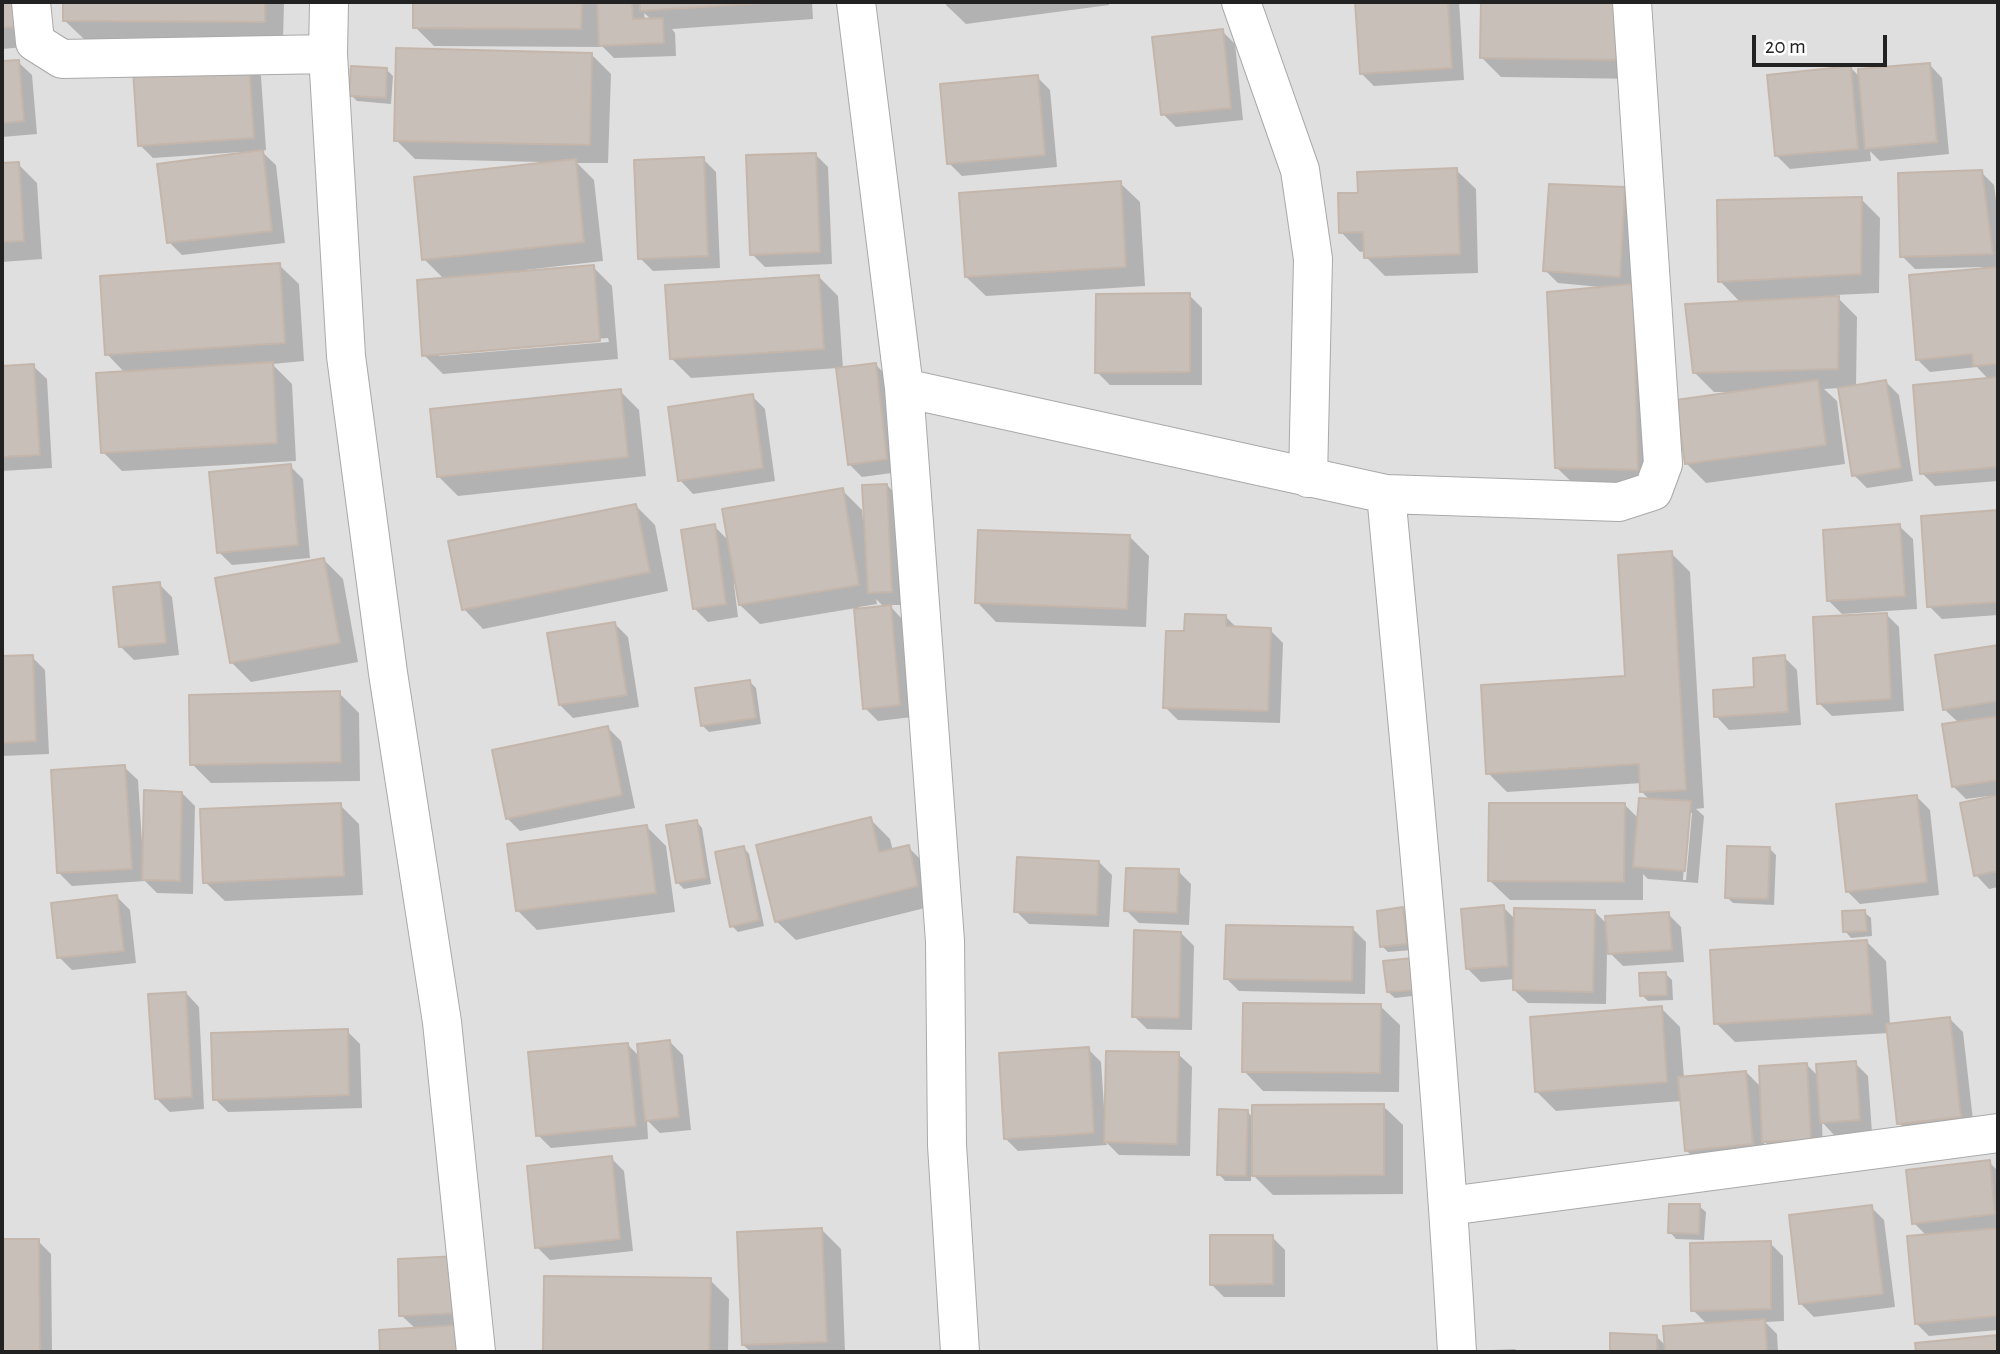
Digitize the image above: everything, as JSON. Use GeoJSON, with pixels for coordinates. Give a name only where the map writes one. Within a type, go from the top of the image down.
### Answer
{"type":"FeatureCollection","features":[{"type":"Feature","properties":{"kind":"street"},"geometry":{"type":"LineString","coordinates":[[30,2],[36,42],[62,59],[328,54]]}},
{"type":"Feature","properties":{"kind":"street"},"geometry":{"type":"LineString","coordinates":[[328,2],[328,54],[346,356],[388,674],[442,1022],[477,1352]]}},
{"type":"Feature","properties":{"kind":"street"},"geometry":{"type":"LineString","coordinates":[[856,2],[904,388],[946,941],[947,1145],[960,1352]]}},
{"type":"Feature","properties":{"kind":"street"},"geometry":{"type":"LineString","coordinates":[[1241,2],[1300,170],[1313,259],[1308,478]]}},
{"type":"Feature","properties":{"kind":"street"},"geometry":{"type":"LineString","coordinates":[[904,388],[1386,494],[1619,502],[1653,491],[1663,464],[1632,2]]}},
{"type":"Feature","properties":{"kind":"street"},"geometry":{"type":"LineString","coordinates":[[1386,494],[1449,1206],[1457,1352]]}},
{"type":"Feature","properties":{"kind":"street"},"geometry":{"type":"LineString","coordinates":[[1449,1206],[1998,1133]]}},
{"type":"Feature","properties":{"kind":"shaded area"},"geometry":{"type":"Polygon","coordinates":[[[2,2],[1998,2],[1998,1352],[2,1352],[2,2]]]}},
{"type":"Feature","properties":{"kind":"building"},"geometry":{"type":"Polygon","coordinates":[[[2,2],[15,2],[17,27],[2,28],[2,2]]]}},
{"type":"Feature","properties":{"kind":"building"},"geometry":{"type":"Polygon","coordinates":[[[63,2],[265,2],[265,22],[63,21],[63,2]]]}},
{"type":"Feature","properties":{"kind":"building"},"geometry":{"type":"Polygon","coordinates":[[[413,2],[582,2],[581,29],[413,28],[413,2]]]}},
{"type":"Feature","properties":{"kind":"building"},"geometry":{"type":"Polygon","coordinates":[[[597,2],[632,2],[633,19],[663,18],[664,43],[599,46],[597,2]]]}},
{"type":"Feature","properties":{"kind":"building"},"geometry":{"type":"Polygon","coordinates":[[[640,2],[779,2],[640,11],[640,2]]]}},
{"type":"Feature","properties":{"kind":"building"},"geometry":{"type":"Polygon","coordinates":[[[1355,2],[1448,2],[1452,68],[1360,74],[1355,2]]]}},
{"type":"Feature","properties":{"kind":"building"},"geometry":{"type":"Polygon","coordinates":[[[1481,2],[1624,2],[1623,60],[1480,58],[1481,2]]]}},
{"type":"Feature","properties":{"kind":"building"},"geometry":{"type":"Polygon","coordinates":[[[1223,29],[1231,108],[1161,115],[1152,37],[1223,29]]]}},
{"type":"Feature","properties":{"kind":"building"},"geometry":{"type":"Polygon","coordinates":[[[396,48],[592,53],[590,145],[394,141],[396,48]]]}},
{"type":"Feature","properties":{"kind":"building"},"geometry":{"type":"Polygon","coordinates":[[[19,60],[24,121],[2,123],[2,61],[19,60]]]}},
{"type":"Feature","properties":{"kind":"building"},"geometry":{"type":"Polygon","coordinates":[[[249,62],[254,138],[138,146],[133,70],[249,62]]]}},
{"type":"Feature","properties":{"kind":"building"},"geometry":{"type":"Polygon","coordinates":[[[1930,63],[1937,142],[1865,149],[1858,69],[1930,63]]]}},
{"type":"Feature","properties":{"kind":"building"},"geometry":{"type":"Polygon","coordinates":[[[351,66],[387,68],[386,98],[349,96],[351,66]]]}},
{"type":"Feature","properties":{"kind":"building"},"geometry":{"type":"Polygon","coordinates":[[[1851,66],[1858,149],[1775,156],[1767,75],[1851,66]]]}},
{"type":"Feature","properties":{"kind":"building"},"geometry":{"type":"Polygon","coordinates":[[[1038,75],[1045,155],[947,164],[940,84],[1038,75]]]}},
{"type":"Feature","properties":{"kind":"building"},"geometry":{"type":"Polygon","coordinates":[[[263,150],[272,231],[167,243],[157,164],[263,150]]]}},
{"type":"Feature","properties":{"kind":"building"},"geometry":{"type":"Polygon","coordinates":[[[816,153],[820,252],[750,255],[746,155],[816,153]]]}},
{"type":"Feature","properties":{"kind":"building"},"geometry":{"type":"Polygon","coordinates":[[[704,157],[708,256],[638,259],[634,160],[704,157]]]}},
{"type":"Feature","properties":{"kind":"building"},"geometry":{"type":"Polygon","coordinates":[[[576,159],[584,242],[422,260],[414,177],[576,159]]]}},
{"type":"Feature","properties":{"kind":"building"},"geometry":{"type":"Polygon","coordinates":[[[19,162],[24,241],[2,242],[2,163],[19,162]]]}},
{"type":"Feature","properties":{"kind":"building"},"geometry":{"type":"Polygon","coordinates":[[[1457,168],[1460,254],[1364,258],[1363,232],[1339,233],[1338,193],[1358,193],[1357,172],[1457,168]]]}},
{"type":"Feature","properties":{"kind":"building"},"geometry":{"type":"Polygon","coordinates":[[[1982,170],[1993,254],[1900,257],[1898,173],[1982,170]]]}},
{"type":"Feature","properties":{"kind":"building"},"geometry":{"type":"Polygon","coordinates":[[[1121,181],[1126,267],[965,277],[959,193],[1121,181]]]}},
{"type":"Feature","properties":{"kind":"building"},"geometry":{"type":"Polygon","coordinates":[[[1549,184],[1625,187],[1620,277],[1543,271],[1549,184]]]}},
{"type":"Feature","properties":{"kind":"building"},"geometry":{"type":"Polygon","coordinates":[[[1862,197],[1861,274],[1718,282],[1717,200],[1862,197]]]}},
{"type":"Feature","properties":{"kind":"building"},"geometry":{"type":"Polygon","coordinates":[[[280,263],[285,343],[105,355],[100,276],[280,263]]]}},
{"type":"Feature","properties":{"kind":"building"},"geometry":{"type":"Polygon","coordinates":[[[594,265],[600,341],[422,356],[417,280],[594,265]]]}},
{"type":"Feature","properties":{"kind":"building"},"geometry":{"type":"Polygon","coordinates":[[[1998,267],[1998,364],[1973,366],[1972,354],[1916,360],[1909,275],[1998,267]]]}},
{"type":"Feature","properties":{"kind":"building"},"geometry":{"type":"Polygon","coordinates":[[[819,275],[824,349],[670,359],[665,285],[819,275]]]}},
{"type":"Feature","properties":{"kind":"building"},"geometry":{"type":"Polygon","coordinates":[[[1633,284],[1638,470],[1555,468],[1547,292],[1633,284]]]}},
{"type":"Feature","properties":{"kind":"building"},"geometry":{"type":"Polygon","coordinates":[[[1190,293],[1190,372],[1095,373],[1096,294],[1190,293]]]}},
{"type":"Feature","properties":{"kind":"building"},"geometry":{"type":"Polygon","coordinates":[[[1839,296],[1838,369],[1693,373],[1685,304],[1839,296]]]}},
{"type":"Feature","properties":{"kind":"building"},"geometry":{"type":"Polygon","coordinates":[[[273,362],[277,443],[101,453],[96,373],[273,362]]]}},
{"type":"Feature","properties":{"kind":"building"},"geometry":{"type":"Polygon","coordinates":[[[876,363],[887,459],[848,465],[836,368],[876,363]]]}},
{"type":"Feature","properties":{"kind":"building"},"geometry":{"type":"Polygon","coordinates":[[[34,364],[40,455],[2,457],[2,366],[34,364]]]}},
{"type":"Feature","properties":{"kind":"building"},"geometry":{"type":"Polygon","coordinates":[[[1998,377],[1998,467],[1920,474],[1913,385],[1998,377]]]}},
{"type":"Feature","properties":{"kind":"building"},"geometry":{"type":"Polygon","coordinates":[[[1818,380],[1826,445],[1685,464],[1676,400],[1818,380]]]}},
{"type":"Feature","properties":{"kind":"building"},"geometry":{"type":"Polygon","coordinates":[[[1886,380],[1901,468],[1852,476],[1838,388],[1886,380]]]}},
{"type":"Feature","properties":{"kind":"building"},"geometry":{"type":"Polygon","coordinates":[[[621,389],[628,457],[437,477],[430,409],[621,389]]]}},
{"type":"Feature","properties":{"kind":"building"},"geometry":{"type":"Polygon","coordinates":[[[753,394],[763,468],[678,481],[668,407],[753,394]]]}},
{"type":"Feature","properties":{"kind":"building"},"geometry":{"type":"Polygon","coordinates":[[[291,464],[298,545],[217,553],[209,472],[291,464]]]}},
{"type":"Feature","properties":{"kind":"building"},"geometry":{"type":"Polygon","coordinates":[[[887,484],[892,592],[868,593],[862,485],[887,484]]]}},
{"type":"Feature","properties":{"kind":"building"},"geometry":{"type":"Polygon","coordinates":[[[843,488],[859,585],[739,605],[722,509],[843,488]]]}},
{"type":"Feature","properties":{"kind":"building"},"geometry":{"type":"Polygon","coordinates":[[[636,504],[650,572],[462,610],[448,541],[636,504]]]}},
{"type":"Feature","properties":{"kind":"building"},"geometry":{"type":"Polygon","coordinates":[[[1998,510],[1998,602],[1927,607],[1921,516],[1998,510]]]}},
{"type":"Feature","properties":{"kind":"building"},"geometry":{"type":"Polygon","coordinates":[[[715,524],[726,604],[693,609],[681,530],[715,524]]]}},
{"type":"Feature","properties":{"kind":"building"},"geometry":{"type":"Polygon","coordinates":[[[1900,524],[1905,596],[1827,601],[1823,530],[1900,524]]]}},
{"type":"Feature","properties":{"kind":"building"},"geometry":{"type":"Polygon","coordinates":[[[978,530],[1130,535],[1127,609],[975,603],[978,530]]]}},
{"type":"Feature","properties":{"kind":"building"},"geometry":{"type":"Polygon","coordinates":[[[1672,551],[1686,790],[1640,792],[1639,764],[1486,774],[1481,685],[1625,676],[1618,555],[1672,551]]]}},
{"type":"Feature","properties":{"kind":"building"},"geometry":{"type":"Polygon","coordinates":[[[324,558],[340,643],[230,663],[215,578],[324,558]]]}},
{"type":"Feature","properties":{"kind":"building"},"geometry":{"type":"Polygon","coordinates":[[[160,582],[166,643],[119,647],[113,587],[160,582]]]}},
{"type":"Feature","properties":{"kind":"building"},"geometry":{"type":"Polygon","coordinates":[[[891,605],[900,705],[863,709],[854,609],[891,605]]]}},
{"type":"Feature","properties":{"kind":"building"},"geometry":{"type":"Polygon","coordinates":[[[1887,613],[1891,699],[1817,704],[1813,617],[1887,613]]]}},
{"type":"Feature","properties":{"kind":"building"},"geometry":{"type":"Polygon","coordinates":[[[1185,614],[1226,615],[1226,626],[1271,628],[1268,711],[1163,708],[1166,631],[1184,631],[1185,614]]]}},
{"type":"Feature","properties":{"kind":"building"},"geometry":{"type":"Polygon","coordinates":[[[615,622],[627,695],[559,705],[547,633],[615,622]]]}},
{"type":"Feature","properties":{"kind":"building"},"geometry":{"type":"Polygon","coordinates":[[[1998,645],[1998,701],[1943,710],[1935,655],[1998,645]]]}},
{"type":"Feature","properties":{"kind":"building"},"geometry":{"type":"Polygon","coordinates":[[[33,655],[36,741],[2,743],[2,656],[33,655]]]}},
{"type":"Feature","properties":{"kind":"building"},"geometry":{"type":"Polygon","coordinates":[[[1785,655],[1788,712],[1714,717],[1713,690],[1754,687],[1753,658],[1785,655]]]}},
{"type":"Feature","properties":{"kind":"building"},"geometry":{"type":"Polygon","coordinates":[[[750,680],[756,718],[701,726],[695,688],[750,680]]]}},
{"type":"Feature","properties":{"kind":"building"},"geometry":{"type":"Polygon","coordinates":[[[340,691],[341,762],[190,765],[189,695],[340,691]]]}},
{"type":"Feature","properties":{"kind":"building"},"geometry":{"type":"Polygon","coordinates":[[[1998,716],[1998,780],[1952,787],[1942,724],[1998,716]]]}},
{"type":"Feature","properties":{"kind":"building"},"geometry":{"type":"Polygon","coordinates":[[[608,726],[622,795],[506,819],[492,750],[608,726]]]}},
{"type":"Feature","properties":{"kind":"building"},"geometry":{"type":"Polygon","coordinates":[[[125,765],[132,869],[57,873],[51,770],[125,765]]]}},
{"type":"Feature","properties":{"kind":"building"},"geometry":{"type":"Polygon","coordinates":[[[144,790],[182,792],[180,881],[142,880],[144,790]]]}},
{"type":"Feature","properties":{"kind":"building"},"geometry":{"type":"Polygon","coordinates":[[[1917,795],[1927,882],[1846,892],[1836,804],[1917,795]]]}},
{"type":"Feature","properties":{"kind":"building"},"geometry":{"type":"Polygon","coordinates":[[[1998,795],[1998,871],[1974,876],[1960,803],[1998,795]]]}},
{"type":"Feature","properties":{"kind":"building"},"geometry":{"type":"Polygon","coordinates":[[[1639,798],[1691,801],[1685,871],[1633,867],[1639,798]]]}},
{"type":"Feature","properties":{"kind":"building"},"geometry":{"type":"Polygon","coordinates":[[[341,803],[344,876],[203,883],[200,809],[341,803]]]}},
{"type":"Feature","properties":{"kind":"building"},"geometry":{"type":"Polygon","coordinates":[[[1489,803],[1625,803],[1624,882],[1488,881],[1489,803]]]}},
{"type":"Feature","properties":{"kind":"building"},"geometry":{"type":"Polygon","coordinates":[[[871,817],[879,852],[909,845],[918,886],[775,922],[756,845],[871,817]]]}},
{"type":"Feature","properties":{"kind":"building"},"geometry":{"type":"Polygon","coordinates":[[[697,820],[706,878],[676,883],[666,825],[697,820]]]}},
{"type":"Feature","properties":{"kind":"building"},"geometry":{"type":"Polygon","coordinates":[[[647,825],[656,893],[516,911],[507,844],[647,825]]]}},
{"type":"Feature","properties":{"kind":"building"},"geometry":{"type":"Polygon","coordinates":[[[744,846],[759,920],[730,927],[715,852],[744,846]]]}},
{"type":"Feature","properties":{"kind":"building"},"geometry":{"type":"Polygon","coordinates":[[[1727,846],[1770,847],[1768,899],[1725,898],[1727,846]]]}},
{"type":"Feature","properties":{"kind":"building"},"geometry":{"type":"Polygon","coordinates":[[[1017,857],[1099,861],[1097,915],[1014,912],[1017,857]]]}},
{"type":"Feature","properties":{"kind":"building"},"geometry":{"type":"Polygon","coordinates":[[[1126,868],[1179,869],[1177,913],[1124,911],[1126,868]]]}},
{"type":"Feature","properties":{"kind":"building"},"geometry":{"type":"Polygon","coordinates":[[[117,895],[124,951],[57,958],[51,903],[117,895]]]}},
{"type":"Feature","properties":{"kind":"building"},"geometry":{"type":"Polygon","coordinates":[[[1504,905],[1508,966],[1466,969],[1461,909],[1504,905]]]}},
{"type":"Feature","properties":{"kind":"building"},"geometry":{"type":"Polygon","coordinates":[[[1403,907],[1407,944],[1380,947],[1377,911],[1403,907]]]}},
{"type":"Feature","properties":{"kind":"building"},"geometry":{"type":"Polygon","coordinates":[[[1514,908],[1595,910],[1593,992],[1513,990],[1514,908]]]}},
{"type":"Feature","properties":{"kind":"building"},"geometry":{"type":"Polygon","coordinates":[[[1865,910],[1867,931],[1843,932],[1842,911],[1865,910]]]}},
{"type":"Feature","properties":{"kind":"building"},"geometry":{"type":"Polygon","coordinates":[[[1669,912],[1672,950],[1608,954],[1605,916],[1669,912]]]}},
{"type":"Feature","properties":{"kind":"building"},"geometry":{"type":"Polygon","coordinates":[[[1226,925],[1353,927],[1352,981],[1224,979],[1226,925]]]}},
{"type":"Feature","properties":{"kind":"building"},"geometry":{"type":"Polygon","coordinates":[[[1134,930],[1181,932],[1179,1018],[1132,1017],[1134,930]]]}},
{"type":"Feature","properties":{"kind":"building"},"geometry":{"type":"Polygon","coordinates":[[[1867,940],[1872,1014],[1714,1024],[1710,950],[1867,940]]]}},
{"type":"Feature","properties":{"kind":"building"},"geometry":{"type":"Polygon","coordinates":[[[1413,958],[1416,990],[1387,992],[1383,961],[1413,958]]]}},
{"type":"Feature","properties":{"kind":"building"},"geometry":{"type":"Polygon","coordinates":[[[1666,972],[1667,995],[1640,996],[1639,973],[1666,972]]]}},
{"type":"Feature","properties":{"kind":"building"},"geometry":{"type":"Polygon","coordinates":[[[186,992],[192,1097],[155,1099],[148,994],[186,992]]]}},
{"type":"Feature","properties":{"kind":"building"},"geometry":{"type":"Polygon","coordinates":[[[1243,1003],[1381,1004],[1380,1073],[1242,1072],[1243,1003]]]}},
{"type":"Feature","properties":{"kind":"building"},"geometry":{"type":"Polygon","coordinates":[[[1662,1006],[1667,1082],[1535,1092],[1530,1017],[1662,1006]]]}},
{"type":"Feature","properties":{"kind":"building"},"geometry":{"type":"Polygon","coordinates":[[[1950,1017],[1961,1117],[1897,1124],[1886,1024],[1950,1017]]]}},
{"type":"Feature","properties":{"kind":"building"},"geometry":{"type":"Polygon","coordinates":[[[348,1029],[349,1095],[213,1100],[211,1033],[348,1029]]]}},
{"type":"Feature","properties":{"kind":"building"},"geometry":{"type":"Polygon","coordinates":[[[670,1040],[679,1117],[645,1121],[637,1044],[670,1040]]]}},
{"type":"Feature","properties":{"kind":"building"},"geometry":{"type":"Polygon","coordinates":[[[628,1043],[636,1126],[536,1136],[528,1052],[628,1043]]]}},
{"type":"Feature","properties":{"kind":"building"},"geometry":{"type":"Polygon","coordinates":[[[1089,1047],[1094,1133],[1004,1139],[999,1053],[1089,1047]]]}},
{"type":"Feature","properties":{"kind":"building"},"geometry":{"type":"Polygon","coordinates":[[[1106,1051],[1179,1052],[1177,1144],[1104,1142],[1106,1051]]]}},
{"type":"Feature","properties":{"kind":"building"},"geometry":{"type":"Polygon","coordinates":[[[1856,1061],[1860,1120],[1820,1123],[1816,1064],[1856,1061]]]}},
{"type":"Feature","properties":{"kind":"building"},"geometry":{"type":"Polygon","coordinates":[[[1807,1063],[1811,1140],[1762,1142],[1759,1066],[1807,1063]]]}},
{"type":"Feature","properties":{"kind":"building"},"geometry":{"type":"Polygon","coordinates":[[[1746,1071],[1753,1144],[1685,1151],[1678,1077],[1746,1071]]]}},
{"type":"Feature","properties":{"kind":"building"},"geometry":{"type":"Polygon","coordinates":[[[1384,1104],[1384,1175],[1252,1176],[1252,1105],[1384,1104]]]}},
{"type":"Feature","properties":{"kind":"building"},"geometry":{"type":"Polygon","coordinates":[[[1219,1109],[1248,1110],[1246,1176],[1217,1175],[1219,1109]]]}},
{"type":"Feature","properties":{"kind":"building"},"geometry":{"type":"Polygon","coordinates":[[[612,1156],[620,1239],[535,1248],[527,1166],[612,1156]]]}},
{"type":"Feature","properties":{"kind":"building"},"geometry":{"type":"Polygon","coordinates":[[[1990,1160],[1995,1214],[1912,1224],[1906,1170],[1990,1160]]]}},
{"type":"Feature","properties":{"kind":"building"},"geometry":{"type":"Polygon","coordinates":[[[1669,1204],[1700,1204],[1699,1234],[1668,1233],[1669,1204]]]}},
{"type":"Feature","properties":{"kind":"building"},"geometry":{"type":"Polygon","coordinates":[[[1872,1205],[1883,1294],[1799,1304],[1789,1215],[1872,1205]]]}},
{"type":"Feature","properties":{"kind":"building"},"geometry":{"type":"Polygon","coordinates":[[[822,1228],[827,1342],[742,1345],[737,1232],[822,1228]]]}},
{"type":"Feature","properties":{"kind":"building"},"geometry":{"type":"Polygon","coordinates":[[[1998,1228],[1998,1316],[1915,1324],[1907,1236],[1998,1228]]]}},
{"type":"Feature","properties":{"kind":"building"},"geometry":{"type":"Polygon","coordinates":[[[1210,1235],[1273,1235],[1273,1284],[1210,1285],[1210,1235]]]}},
{"type":"Feature","properties":{"kind":"building"},"geometry":{"type":"Polygon","coordinates":[[[2,1239],[39,1239],[40,1352],[2,1352],[2,1239]]]}},
{"type":"Feature","properties":{"kind":"building"},"geometry":{"type":"Polygon","coordinates":[[[1771,1241],[1771,1309],[1691,1311],[1690,1243],[1771,1241]]]}},
{"type":"Feature","properties":{"kind":"building"},"geometry":{"type":"Polygon","coordinates":[[[459,1256],[461,1313],[399,1316],[398,1259],[459,1256]]]}},
{"type":"Feature","properties":{"kind":"building"},"geometry":{"type":"Polygon","coordinates":[[[544,1276],[711,1278],[709,1352],[543,1352],[544,1276]]]}},
{"type":"Feature","properties":{"kind":"building"},"geometry":{"type":"Polygon","coordinates":[[[1765,1319],[1767,1352],[1665,1352],[1663,1326],[1765,1319]]]}},
{"type":"Feature","properties":{"kind":"building"},"geometry":{"type":"Polygon","coordinates":[[[457,1325],[459,1352],[380,1352],[379,1330],[457,1325]]]}},
{"type":"Feature","properties":{"kind":"building"},"geometry":{"type":"Polygon","coordinates":[[[1610,1333],[1657,1335],[1657,1352],[1610,1352],[1610,1333]]]}},
{"type":"Feature","properties":{"kind":"building"},"geometry":{"type":"Polygon","coordinates":[[[1998,1335],[1998,1352],[1916,1352],[1915,1343],[1998,1335]]]}}]}
